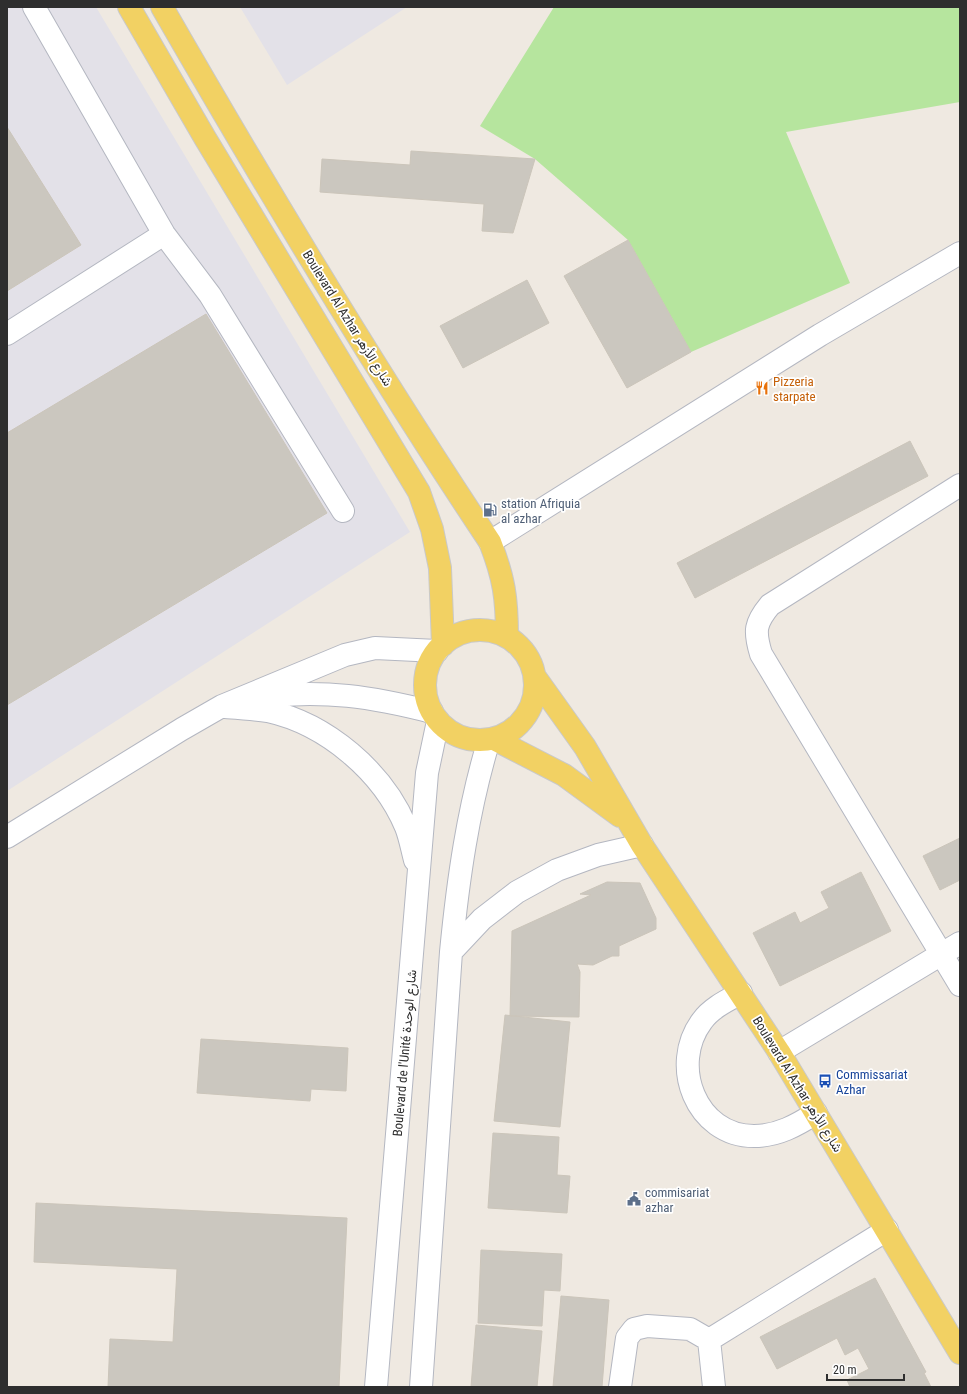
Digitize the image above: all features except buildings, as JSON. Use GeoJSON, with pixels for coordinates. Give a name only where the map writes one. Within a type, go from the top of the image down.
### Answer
{"type":"FeatureCollection","features":[{"type":"Feature","properties":{"kind":"main road"},"geometry":{"type":"LineString","coordinates":[[129,7],[205,138],[419,492],[432,529],[440,568],[440,648]]}},
{"type":"Feature","properties":{"kind":"main road","name":"Boulevard Al Azhar شارع الأزهر"},"geometry":{"type":"LineString","coordinates":[[162,7],[228,122],[360,340],[490,542],[502,572],[507,605],[507,637]]}},
{"type":"Feature","properties":{"kind":"main road"},"geometry":{"type":"LineString","coordinates":[[472,631],[490,631],[507,637],[521,647],[530,661],[535,677],[535,694],[531,709],[512,730],[492,739],[470,739],[452,733],[435,716],[426,696],[425,681],[429,665],[440,648],[455,636],[472,631]]}},
{"type":"Feature","properties":{"kind":"main road","name":"Boulevard Al Azhar شارع الأزهر"},"geometry":{"type":"LineString","coordinates":[[535,677],[585,747],[627,822],[779,1052],[960,1353]]}},
{"type":"Feature","properties":{"kind":"main road","name":"Boulevard Al Azhar شارع الأزهر"},"geometry":{"type":"LineString","coordinates":[[492,739],[564,775],[627,822]]}},
{"type":"Feature","properties":{"kind":"street"},"geometry":{"type":"LineString","coordinates":[[34,7],[164,234],[210,295],[343,512]]}},
{"type":"Feature","properties":{"kind":"street"},"geometry":{"type":"LineString","coordinates":[[7,334],[164,234]]}},
{"type":"Feature","properties":{"kind":"street"},"geometry":{"type":"LineString","coordinates":[[490,542],[820,335],[960,253]]}},
{"type":"Feature","properties":{"kind":"street"},"geometry":{"type":"LineString","coordinates":[[960,485],[770,605],[759,618],[756,630],[761,654],[951,948],[960,985]]}},
{"type":"Feature","properties":{"kind":"street"},"geometry":{"type":"LineString","coordinates":[[7,837],[182,729],[231,703],[345,655],[375,648],[440,648]]}},
{"type":"Feature","properties":{"kind":"street"},"geometry":{"type":"LineString","coordinates":[[231,703],[288,694],[336,694],[384,700],[435,716]]}},
{"type":"Feature","properties":{"kind":"street"},"geometry":{"type":"LineString","coordinates":[[231,703],[268,712],[312,727],[352,753],[383,786],[406,827],[419,872]]}},
{"type":"Feature","properties":{"kind":"street","name":"Boulevard de l'Unité شارع الوحدة"},"geometry":{"type":"LineString","coordinates":[[376,1387],[426,772],[435,716]]}},
{"type":"Feature","properties":{"kind":"street"},"geometry":{"type":"LineString","coordinates":[[420,1387],[451,952],[457,895],[472,803],[492,739]]}},
{"type":"Feature","properties":{"kind":"street"},"geometry":{"type":"LineString","coordinates":[[451,952],[482,919],[517,892],[550,874],[598,854],[642,845]]}},
{"type":"Feature","properties":{"kind":"street"},"geometry":{"type":"LineString","coordinates":[[779,1052],[951,948]]}},
{"type":"Feature","properties":{"kind":"street"},"geometry":{"type":"LineString","coordinates":[[741,993],[722,1004],[702,1020],[692,1037],[687,1060],[689,1083],[698,1104],[713,1121],[733,1133],[754,1136],[778,1133],[800,1123],[816,1113]]}},
{"type":"Feature","properties":{"kind":"street"},"geometry":{"type":"LineString","coordinates":[[709,1340],[887,1230]]}},
{"type":"Feature","properties":{"kind":"street"},"geometry":{"type":"LineString","coordinates":[[620,1387],[627,1338],[634,1329],[647,1326],[690,1328],[709,1340]]}},
{"type":"Feature","properties":{"kind":"street"},"geometry":{"type":"LineString","coordinates":[[709,1340],[714,1387]]}},
{"type":"Feature","properties":{"kind":"shaded area"},"geometry":{"type":"Polygon","coordinates":[[[7,7],[96,7],[410,532],[7,791],[7,7]]]}},
{"type":"Feature","properties":{"kind":"shaded area"},"geometry":{"type":"Polygon","coordinates":[[[240,7],[407,7],[287,85],[240,7]]]}},
{"type":"Feature","properties":{"kind":"green space"},"geometry":{"type":"Polygon","coordinates":[[[554,7],[960,7],[960,102],[786,132],[850,283],[691,352],[628,240],[535,159],[480,126],[554,7]]]}},
{"type":"Feature","properties":{"kind":"place","name":"Pizzeria starpate"},"geometry":{"type":"Point","coordinates":[762,388]}},
{"type":"Feature","properties":{"kind":"place","name":"station Afriquia al azhar"},"geometry":{"type":"Point","coordinates":[490,510]}},
{"type":"Feature","properties":{"kind":"place","name":"Commissariat Azhar"},"geometry":{"type":"Point","coordinates":[825,1081]}},
{"type":"Feature","properties":{"kind":"place","name":"commisariat azhar"},"geometry":{"type":"Point","coordinates":[634,1199]}}]}
